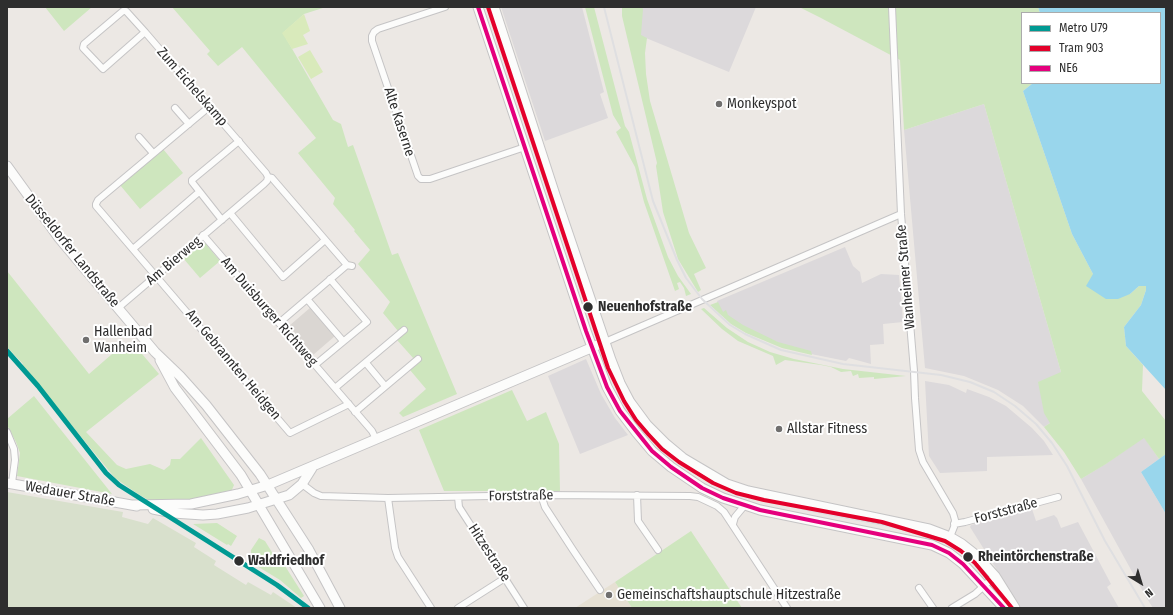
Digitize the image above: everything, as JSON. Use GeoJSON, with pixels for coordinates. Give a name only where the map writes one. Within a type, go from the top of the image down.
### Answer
{"type":"FeatureCollection","features":[{"type":"Feature","properties":{"kind":"street","name":"Alte Kaserne"},"geometry":{"type":"LineString","coordinates":[[445,7],[378,29],[372,36],[372,42],[418,176],[421,179],[430,179],[525,147]]}},
{"type":"Feature","properties":{"kind":"street"},"geometry":{"type":"LineString","coordinates":[[478,7],[591,347],[606,387],[620,411],[652,452],[702,488],[723,498],[760,510],[932,545],[949,553],[963,564],[1004,608]]}},
{"type":"Feature","properties":{"kind":"street"},"geometry":{"type":"LineString","coordinates":[[494,7],[555,195],[620,383],[630,402],[647,425],[665,444],[683,458],[727,484],[748,491],[929,529],[950,537],[976,555],[995,576],[1015,608]]}},
{"type":"Feature","properties":{"kind":"street","name":"Wanheimer Straße"},"geometry":{"type":"LineString","coordinates":[[892,7],[901,214],[919,450],[923,462],[953,513],[954,524]]}},
{"type":"Feature","properties":{"kind":"street","name":"Zum Eichelskamp"},"geometry":{"type":"LineString","coordinates":[[145,32],[103,68],[83,48],[84,44],[124,10],[127,12],[145,32],[239,141],[268,177],[272,178],[350,266],[330,279],[279,323]]}},
{"type":"Feature","properties":{"kind":"street","name":"Am Gebrannten Heidgen"},"geometry":{"type":"LineString","coordinates":[[209,107],[98,200],[96,204],[97,208],[290,433],[349,404]]}},
{"type":"Feature","properties":{"kind":"street"},"geometry":{"type":"LineString","coordinates":[[175,108],[189,124]]}},
{"type":"Feature","properties":{"kind":"street"},"geometry":{"type":"LineString","coordinates":[[139,137],[153,153]]}},
{"type":"Feature","properties":{"kind":"street"},"geometry":{"type":"LineString","coordinates":[[222,220],[193,185],[192,180],[239,141]]}},
{"type":"Feature","properties":{"kind":"street","name":"Düsseldorfer Landstraße"},"geometry":{"type":"LineString","coordinates":[[7,166],[59,238],[156,352],[206,405],[268,485],[309,550],[340,608]]}},
{"type":"Feature","properties":{"kind":"street","name":"Am Bierweg"},"geometry":{"type":"LineString","coordinates":[[118,308],[264,184],[268,177]]}},
{"type":"Feature","properties":{"kind":"street"},"geometry":{"type":"LineString","coordinates":[[133,249],[199,192]]}},
{"type":"Feature","properties":{"kind":"street"},"geometry":{"type":"LineString","coordinates":[[230,213],[283,277],[326,240]]}},
{"type":"Feature","properties":{"kind":"street"},"geometry":{"type":"LineString","coordinates":[[251,490],[312,468],[376,439],[901,214]]}},
{"type":"Feature","properties":{"kind":"street","name":"Am Duisburger Richtweg"},"geometry":{"type":"LineString","coordinates":[[203,236],[349,404],[372,431],[376,439]]}},
{"type":"Feature","properties":{"kind":"street"},"geometry":{"type":"LineString","coordinates":[[315,365],[368,322],[330,279]]}},
{"type":"Feature","properties":{"kind":"street"},"geometry":{"type":"LineString","coordinates":[[307,299],[343,342]]}},
{"type":"Feature","properties":{"kind":"street"},"geometry":{"type":"LineString","coordinates":[[335,388],[404,330]]}},
{"type":"Feature","properties":{"kind":"street","name":"Düsseldorfer Landstraße"},"geometry":{"type":"LineString","coordinates":[[156,352],[175,388],[251,490],[320,608]]}},
{"type":"Feature","properties":{"kind":"street"},"geometry":{"type":"LineString","coordinates":[[355,412],[418,358]]}},
{"type":"Feature","properties":{"kind":"street"},"geometry":{"type":"LineString","coordinates":[[366,363],[386,386]]}},
{"type":"Feature","properties":{"kind":"street"},"geometry":{"type":"LineString","coordinates":[[7,432],[14,449],[15,460],[9,483]]}},
{"type":"Feature","properties":{"kind":"street"},"geometry":{"type":"LineString","coordinates":[[278,499],[289,495],[302,484],[312,468]]}},
{"type":"Feature","properties":{"kind":"street"},"geometry":{"type":"LineString","coordinates":[[295,474],[302,484]]}},
{"type":"Feature","properties":{"kind":"street","name":"Wedauer Straße"},"geometry":{"type":"LineString","coordinates":[[9,483],[172,513],[203,515],[230,512],[278,499]]}},
{"type":"Feature","properties":{"kind":"street","name":"Forststraße"},"geometry":{"type":"LineString","coordinates":[[302,484],[314,493],[321,496],[388,498],[638,495],[698,497],[717,506],[724,512],[788,608]]}},
{"type":"Feature","properties":{"kind":"street","name":"Wedauer Straße"},"geometry":{"type":"LineString","coordinates":[[132,505],[191,504],[251,490]]}},
{"type":"Feature","properties":{"kind":"street"},"geometry":{"type":"LineString","coordinates":[[541,495],[549,513],[600,590]]}},
{"type":"Feature","properties":{"kind":"street"},"geometry":{"type":"LineString","coordinates":[[638,495],[638,522],[658,550]]}},
{"type":"Feature","properties":{"kind":"street","name":"Hitzestraße"},"geometry":{"type":"LineString","coordinates":[[458,497],[459,507],[524,608]]}},
{"type":"Feature","properties":{"kind":"street","name":"Forststraße"},"geometry":{"type":"LineString","coordinates":[[954,524],[1058,497]]}},
{"type":"Feature","properties":{"kind":"street"},"geometry":{"type":"LineString","coordinates":[[388,498],[395,548],[398,557],[431,608]]}},
{"type":"Feature","properties":{"kind":"street"},"geometry":{"type":"LineString","coordinates":[[733,524],[735,517],[745,505]]}},
{"type":"Feature","properties":{"kind":"street"},"geometry":{"type":"LineString","coordinates":[[950,537],[954,524]]}},
{"type":"Feature","properties":{"kind":"street"},"geometry":{"type":"LineString","coordinates":[[952,608],[975,594],[995,576]]}},
{"type":"Feature","properties":{"kind":"street"},"geometry":{"type":"LineString","coordinates":[[458,608],[505,578]]}},
{"type":"Feature","properties":{"kind":"street"},"geometry":{"type":"LineString","coordinates":[[919,588],[933,608]]}},
{"type":"Feature","properties":{"kind":"shaded area"},"geometry":{"type":"Polygon","coordinates":[[[501,7],[582,7],[604,92],[600,94],[608,118],[545,141],[501,7]]]}},
{"type":"Feature","properties":{"kind":"shaded area"},"geometry":{"type":"Polygon","coordinates":[[[622,7],[756,7],[729,72],[641,36],[622,7]]]}},
{"type":"Feature","properties":{"kind":"shaded area"},"geometry":{"type":"Polygon","coordinates":[[[984,104],[1061,372],[1050,423],[1044,427],[1023,406],[998,390],[964,376],[925,368],[904,130],[984,104]]]}},
{"type":"Feature","properties":{"kind":"shaded area"},"geometry":{"type":"Polygon","coordinates":[[[845,247],[853,266],[860,272],[862,283],[881,274],[899,275],[903,322],[883,324],[884,344],[870,345],[871,364],[849,358],[846,361],[811,354],[811,352],[786,346],[748,329],[722,313],[717,301],[845,247]]]}},
{"type":"Feature","properties":{"kind":"shaded area"},"geometry":{"type":"Polygon","coordinates":[[[311,307],[335,336],[313,355],[289,326],[311,307]]]}},
{"type":"Feature","properties":{"kind":"shaded area"},"geometry":{"type":"Polygon","coordinates":[[[586,359],[601,394],[615,418],[628,435],[580,454],[548,376],[586,359]]]}},
{"type":"Feature","properties":{"kind":"shaded area"},"geometry":{"type":"Polygon","coordinates":[[[925,381],[949,385],[966,393],[967,389],[989,397],[1006,406],[1032,428],[1044,441],[1053,455],[987,457],[987,471],[940,473],[929,456],[925,381]]]}},
{"type":"Feature","properties":{"kind":"shaded area"},"geometry":{"type":"Polygon","coordinates":[[[1144,437],[1159,459],[1141,472],[1166,514],[1166,608],[1153,608],[1081,479],[1144,437]]]}},
{"type":"Feature","properties":{"kind":"shaded area"},"geometry":{"type":"Polygon","coordinates":[[[1032,509],[1036,521],[1054,515],[1057,518],[1061,528],[1078,522],[1111,584],[1107,587],[1119,608],[1021,608],[970,527],[971,525],[1032,509]]]}},
{"type":"Feature","properties":{"kind":"shaded area","name":"Gemeinschaftshauptschule Hitzestraße"},"geometry":{"type":"Polygon","coordinates":[[[615,582],[632,608],[575,608],[615,582]]]}},
{"type":"Feature","properties":{"kind":"green space"},"geometry":{"type":"Polygon","coordinates":[[[45,7],[92,7],[64,31],[45,7]]]}},
{"type":"Feature","properties":{"kind":"green space"},"geometry":{"type":"Polygon","coordinates":[[[172,7],[326,7],[304,14],[283,33],[333,120],[341,124],[348,147],[353,145],[392,255],[398,253],[457,394],[403,417],[399,413],[426,389],[410,370],[414,359],[397,340],[398,331],[383,313],[390,302],[358,264],[370,250],[333,204],[335,198],[298,153],[316,138],[242,47],[218,66],[207,54],[210,51],[172,7]]]}},
{"type":"Feature","properties":{"kind":"green space"},"geometry":{"type":"Polygon","coordinates":[[[585,7],[594,7],[625,126],[629,132],[647,199],[668,257],[678,276],[691,294],[686,296],[684,288],[680,282],[677,283],[679,289],[675,291],[644,202],[635,167],[616,132],[621,128],[613,115],[585,7]]]}},
{"type":"Feature","properties":{"kind":"green space"},"geometry":{"type":"Polygon","coordinates":[[[622,7],[642,7],[643,9],[641,35],[647,38],[645,53],[646,74],[650,101],[689,233],[706,268],[694,274],[701,290],[698,292],[678,259],[663,212],[656,166],[657,163],[622,16],[622,7]]]}},
{"type":"Feature","properties":{"kind":"green space"},"geometry":{"type":"Polygon","coordinates":[[[799,7],[1038,7],[1040,12],[1021,12],[1021,84],[1032,84],[1023,91],[1072,234],[1093,274],[1130,294],[1139,286],[1146,285],[1146,290],[1141,305],[1124,327],[1126,346],[1143,365],[1142,391],[1166,421],[1166,454],[1159,459],[1144,438],[1081,479],[1064,452],[1044,427],[1050,423],[1044,413],[1038,382],[1061,372],[984,104],[904,130],[900,60],[799,7]]]}},
{"type":"Feature","properties":{"kind":"green space"},"geometry":{"type":"Polygon","coordinates":[[[304,14],[310,31],[303,35],[308,44],[292,49],[282,33],[304,14]]]}},
{"type":"Feature","properties":{"kind":"green space"},"geometry":{"type":"Polygon","coordinates":[[[310,50],[323,72],[311,79],[298,57],[310,50]]]}},
{"type":"Feature","properties":{"kind":"green space"},"geometry":{"type":"Polygon","coordinates":[[[163,149],[183,173],[140,209],[120,185],[163,149]]]}},
{"type":"Feature","properties":{"kind":"green space"},"geometry":{"type":"Polygon","coordinates":[[[201,242],[205,243],[220,261],[200,278],[183,258],[201,242]]]}},
{"type":"Feature","properties":{"kind":"green space"},"geometry":{"type":"Polygon","coordinates":[[[7,271],[89,374],[119,348],[125,345],[137,348],[159,374],[86,432],[117,465],[126,469],[150,464],[164,470],[170,465],[171,459],[180,459],[201,438],[234,485],[231,492],[182,501],[152,502],[115,478],[22,365],[23,364],[7,347],[7,271]]]}},
{"type":"Feature","properties":{"kind":"green space"},"geometry":{"type":"Polygon","coordinates":[[[718,302],[723,312],[726,310],[728,315],[743,325],[778,342],[811,351],[812,355],[782,348],[746,333],[731,324],[710,305],[718,302]]]}},
{"type":"Feature","properties":{"kind":"green space"},"geometry":{"type":"Polygon","coordinates":[[[704,308],[727,328],[748,342],[770,352],[794,359],[843,369],[906,376],[874,379],[874,377],[859,378],[858,374],[853,376],[851,371],[841,372],[831,367],[821,365],[785,360],[776,365],[773,356],[738,341],[722,329],[701,309],[704,308]]]}},
{"type":"Feature","properties":{"kind":"green space"},"geometry":{"type":"Polygon","coordinates":[[[512,390],[527,421],[546,412],[559,444],[560,491],[444,491],[419,430],[512,390]]]}},
{"type":"Feature","properties":{"kind":"green space"},"geometry":{"type":"Polygon","coordinates":[[[34,396],[112,494],[17,476],[20,453],[7,425],[7,419],[34,396]]]}},
{"type":"Feature","properties":{"kind":"green space","name":"Waldfriedhof"},"geometry":{"type":"Polygon","coordinates":[[[7,492],[123,512],[122,517],[148,524],[153,518],[196,543],[194,547],[216,561],[214,565],[246,585],[248,582],[271,595],[273,592],[297,608],[7,608],[7,492]]]}},
{"type":"Feature","properties":{"kind":"green space"},"geometry":{"type":"Polygon","coordinates":[[[217,523],[237,536],[231,546],[193,524],[217,523]]]}},
{"type":"Feature","properties":{"kind":"green space"},"geometry":{"type":"Polygon","coordinates":[[[691,531],[742,608],[632,608],[615,582],[691,531]]]}},
{"type":"Feature","properties":{"kind":"green space"},"geometry":{"type":"Polygon","coordinates":[[[259,538],[265,541],[278,562],[285,566],[304,596],[301,598],[280,580],[257,566],[259,563],[247,556],[251,553],[251,550],[259,538]]]}},
{"type":"Feature","properties":{"kind":"water"},"geometry":{"type":"Polygon","coordinates":[[[1038,7],[1166,7],[1166,390],[1126,346],[1124,327],[1141,305],[1146,286],[1139,286],[1130,294],[1118,299],[1106,299],[1086,286],[1093,274],[1072,234],[1023,91],[1032,84],[1161,84],[1161,12],[1040,12],[1038,7]]]}},
{"type":"Feature","properties":{"kind":"water"},"geometry":{"type":"Polygon","coordinates":[[[1166,454],[1166,514],[1141,472],[1166,454]]]}},
{"type":"Feature","properties":{"kind":"tram line","name":"903"},"geometry":{"type":"LineString","coordinates":[[488,7],[608,368],[624,401],[636,420],[648,434],[662,449],[679,462],[713,483],[736,493],[764,500],[882,522],[945,541],[961,551],[975,563],[1012,608]]}},
{"type":"Feature","properties":{"kind":"tram line"},"geometry":{"type":"LineString","coordinates":[[781,503],[809,511],[917,532]]}},
{"type":"Feature","properties":{"kind":"railway"},"geometry":{"type":"LineString","coordinates":[[604,7],[653,201],[677,260],[686,278],[702,299],[730,325],[745,334],[781,350],[843,364],[941,375],[970,382],[994,392],[1015,406],[1036,424],[1052,443],[1067,466],[1105,541],[1145,608]]}},
{"type":"Feature","properties":{"kind":"metro line","name":"U79"},"geometry":{"type":"LineString","coordinates":[[7,351],[38,386],[106,473],[119,485],[277,585],[308,608]]}},
{"type":"Feature","properties":{"kind":"transit line","name":"NE6"},"geometry":{"type":"LineString","coordinates":[[478,7],[586,331],[607,387],[620,411],[652,451],[671,467],[702,488],[723,498],[760,510],[932,545],[949,553],[963,564],[1004,608]]}},
{"type":"Feature","properties":{"kind":"place","name":"Monkeyspot"},"geometry":{"type":"Point","coordinates":[719,104]}},
{"type":"Feature","properties":{"kind":"place","name":"Neuenhofstraße"},"geometry":{"type":"Point","coordinates":[588,307]}},
{"type":"Feature","properties":{"kind":"place","name":"Hallenbad Wanheim"},"geometry":{"type":"Point","coordinates":[86,340]}},
{"type":"Feature","properties":{"kind":"place","name":"Allstar Fitness"},"geometry":{"type":"Point","coordinates":[779,429]}},
{"type":"Feature","properties":{"kind":"place","name":"Rheintörchenstraße"},"geometry":{"type":"Point","coordinates":[968,557]}},
{"type":"Feature","properties":{"kind":"place","name":"Waldfriedhof"},"geometry":{"type":"Point","coordinates":[239,561]}},
{"type":"Feature","properties":{"kind":"place","name":"Gemeinschaftshauptschule Hitzestraße"},"geometry":{"type":"Point","coordinates":[609,595]}}]}
